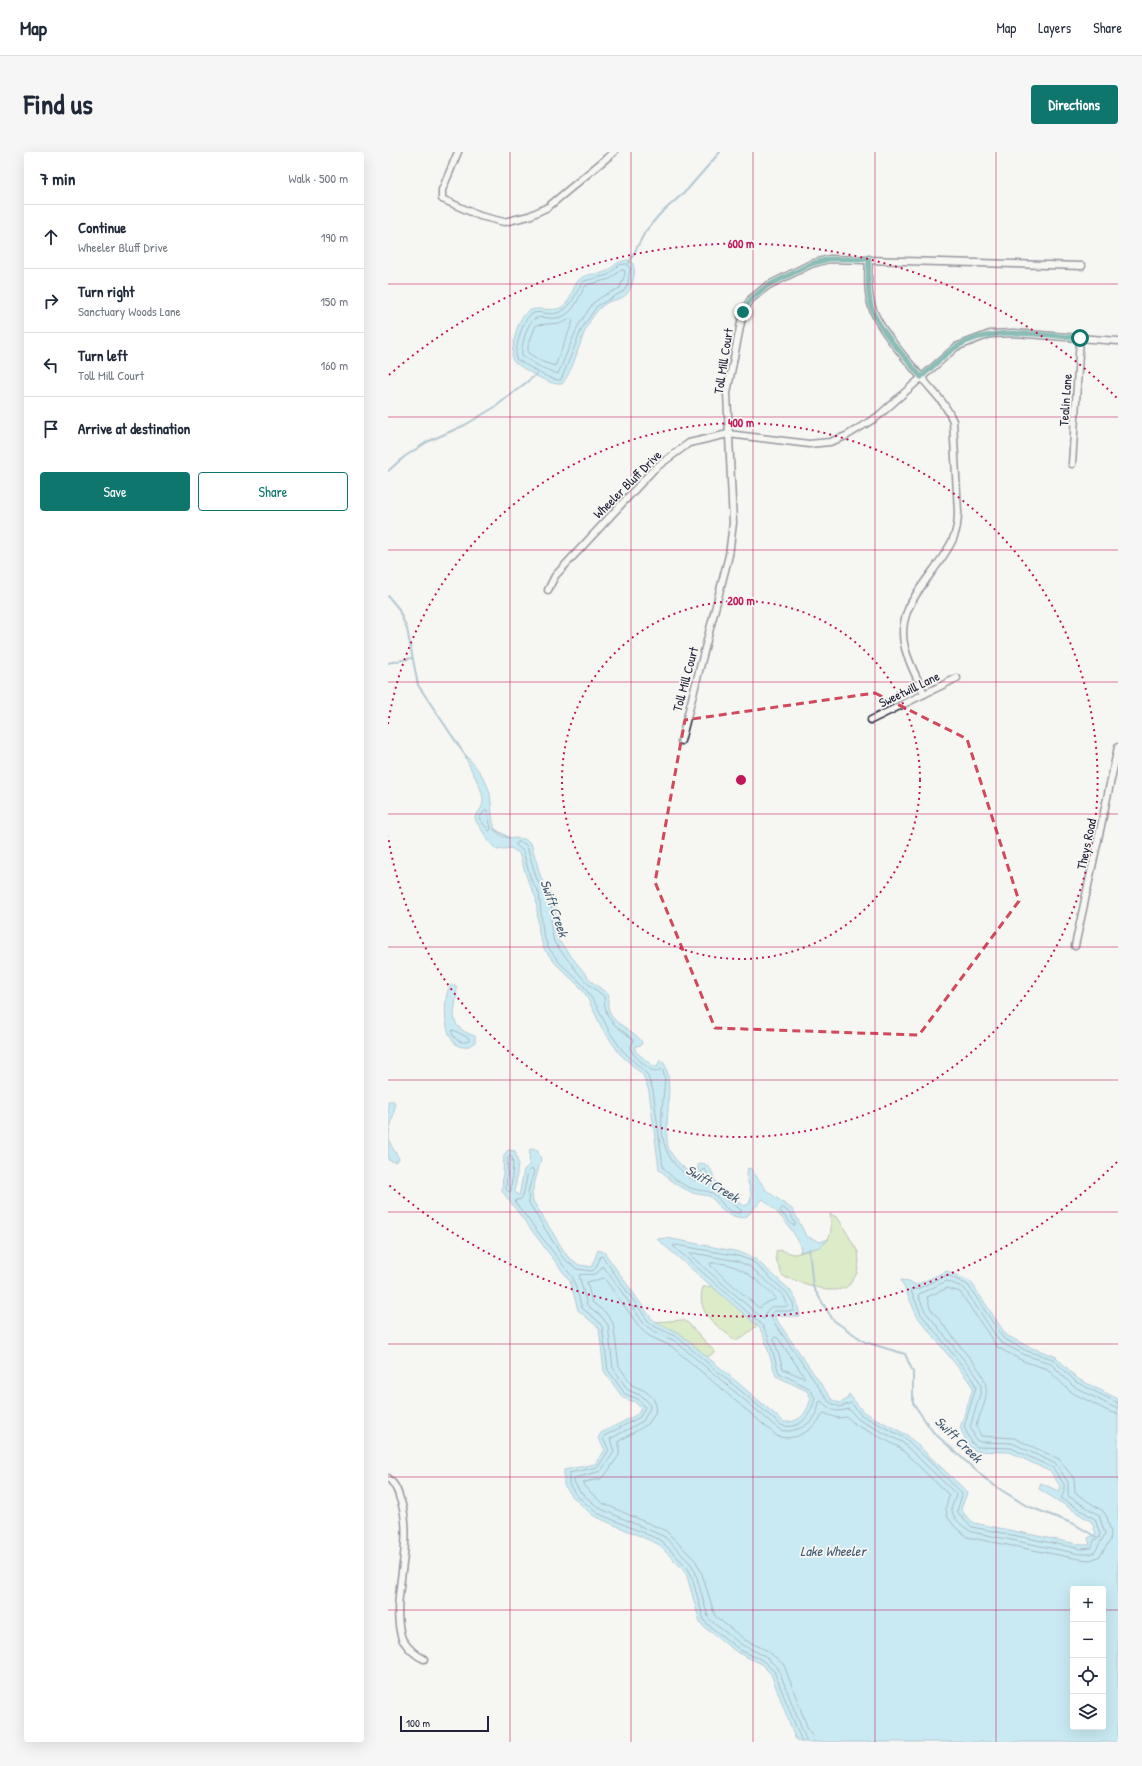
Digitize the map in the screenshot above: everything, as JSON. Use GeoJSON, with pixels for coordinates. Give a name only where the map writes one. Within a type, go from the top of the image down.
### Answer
{"type":"FeatureCollection","features":[{"type":"Feature","properties":{"kind":"street"},"geometry":{"type":"LineString","coordinates":[[458,152],[442,190],[442,199],[480,216],[504,222],[529,216],[548,207],[614,152]]}},
{"type":"Feature","properties":{"kind":"street","name":"Toll Mill Court"},"geometry":{"type":"LineString","coordinates":[[681,741],[729,555],[733,522],[728,434],[728,385],[743,312],[751,299],[767,286],[811,264],[829,259],[1082,266]]}},
{"type":"Feature","properties":{"kind":"street"},"geometry":{"type":"LineString","coordinates":[[869,259],[869,293],[873,310],[880,324],[921,377],[948,408],[953,421],[958,524],[953,539],[945,553],[911,602],[906,613],[903,631],[905,648],[924,694]]}},
{"type":"Feature","properties":{"kind":"street","name":"Wheeler Bluff Drive"},"geometry":{"type":"LineString","coordinates":[[548,590],[555,576],[654,469],[689,443],[728,434],[809,444],[830,442],[846,436],[867,424],[956,347],[990,334],[1014,333],[1118,341]]}},
{"type":"Feature","properties":{"kind":"street","name":"Tealin Lane"},"geometry":{"type":"LineString","coordinates":[[1072,464],[1080,338]]}},
{"type":"Feature","properties":{"kind":"street","name":"Sweetwill Lane"},"geometry":{"type":"LineString","coordinates":[[871,720],[957,678]]}},
{"type":"Feature","properties":{"kind":"street","name":"Theys Road"},"geometry":{"type":"LineString","coordinates":[[1075,946],[1118,747]]}},
{"type":"Feature","properties":{"kind":"street"},"geometry":{"type":"LineString","coordinates":[[388,1478],[397,1490],[401,1500],[405,1522],[394,1575]]}},
{"type":"Feature","properties":{"kind":"street"},"geometry":{"type":"LineString","coordinates":[[391,1618],[396,1632],[405,1644],[415,1655],[424,1659]]}},
{"type":"Feature","properties":{"kind":"highlighted area"},"geometry":{"type":"Polygon","coordinates":[[[875,693],[967,739],[1019,901],[919,1035],[715,1028],[655,882],[685,720],[875,693]]]}},
{"type":"Feature","properties":{"kind":"green space"},"geometry":{"type":"Polygon","coordinates":[[[830,1214],[838,1218],[858,1252],[859,1261],[857,1273],[850,1284],[845,1288],[837,1290],[826,1290],[787,1278],[782,1275],[776,1259],[776,1251],[780,1250],[791,1254],[796,1254],[822,1245],[829,1237],[831,1227],[830,1214]]]}},
{"type":"Feature","properties":{"kind":"green space"},"geometry":{"type":"Polygon","coordinates":[[[721,1285],[760,1323],[744,1336],[735,1340],[709,1318],[702,1305],[701,1296],[703,1287],[721,1285]]]}},
{"type":"Feature","properties":{"kind":"green space"},"geometry":{"type":"Polygon","coordinates":[[[683,1320],[688,1323],[715,1352],[709,1356],[690,1363],[655,1322],[683,1320]]]}},
{"type":"Feature","properties":{"kind":"water"},"geometry":{"type":"Polygon","coordinates":[[[628,260],[632,262],[634,266],[634,277],[630,288],[624,297],[605,304],[593,316],[583,335],[568,376],[562,384],[544,380],[514,362],[512,359],[515,336],[521,319],[528,311],[537,309],[552,310],[562,307],[568,301],[575,285],[580,279],[604,272],[618,263],[628,260]]]}},
{"type":"Feature","properties":{"kind":"water"},"geometry":{"type":"Polygon","coordinates":[[[465,754],[480,773],[488,788],[493,823],[496,832],[503,837],[524,839],[531,843],[541,878],[556,901],[555,926],[558,940],[591,981],[609,995],[608,1005],[613,1018],[637,1036],[642,1042],[641,1045],[635,1046],[635,1051],[654,1067],[657,1067],[660,1060],[665,1065],[668,1074],[669,1086],[667,1138],[668,1147],[672,1155],[688,1172],[696,1177],[698,1177],[698,1165],[701,1163],[708,1166],[711,1169],[721,1190],[744,1206],[749,1204],[751,1199],[747,1173],[748,1168],[751,1169],[767,1191],[793,1210],[806,1236],[820,1242],[829,1239],[820,1247],[799,1252],[801,1251],[800,1245],[792,1230],[774,1209],[763,1199],[747,1216],[743,1218],[733,1216],[723,1211],[709,1196],[693,1193],[679,1186],[659,1169],[649,1091],[643,1075],[620,1054],[602,1028],[586,995],[580,987],[556,964],[544,949],[539,933],[536,898],[528,881],[519,853],[511,848],[497,850],[490,843],[476,821],[475,817],[482,806],[482,794],[465,754]]]}},
{"type":"Feature","properties":{"kind":"water"},"geometry":{"type":"Polygon","coordinates":[[[451,985],[456,986],[457,988],[454,1012],[456,1023],[459,1028],[475,1036],[475,1042],[466,1047],[456,1044],[451,1038],[448,1029],[445,1008],[448,990],[451,985]]]}},
{"type":"Feature","properties":{"kind":"water"},"geometry":{"type":"Polygon","coordinates":[[[388,1101],[394,1101],[395,1106],[389,1139],[399,1159],[395,1162],[388,1160],[388,1101]]]}},
{"type":"Feature","properties":{"kind":"water","name":"Lake Wheeler"},"geometry":{"type":"Polygon","coordinates":[[[530,1149],[537,1150],[541,1159],[532,1193],[533,1201],[567,1256],[579,1265],[592,1267],[598,1250],[604,1252],[651,1318],[679,1333],[784,1422],[795,1421],[805,1412],[811,1398],[807,1391],[776,1376],[764,1337],[759,1327],[657,1239],[667,1238],[739,1252],[754,1258],[790,1290],[797,1302],[800,1316],[774,1316],[832,1400],[840,1403],[846,1400],[849,1394],[863,1412],[907,1435],[967,1493],[961,1509],[974,1523],[1082,1545],[1090,1545],[1088,1538],[1096,1534],[1092,1522],[1039,1489],[1041,1483],[1060,1492],[1060,1486],[1051,1472],[1010,1452],[976,1451],[969,1446],[960,1428],[973,1388],[917,1316],[901,1280],[909,1281],[916,1285],[947,1271],[971,1282],[1006,1335],[1029,1347],[1055,1356],[1078,1379],[1118,1399],[1118,1742],[800,1742],[795,1738],[771,1674],[760,1663],[738,1653],[704,1627],[700,1622],[684,1570],[658,1544],[594,1516],[573,1497],[564,1485],[564,1470],[595,1464],[605,1450],[598,1438],[601,1433],[638,1414],[641,1408],[635,1402],[623,1398],[604,1371],[599,1328],[578,1310],[570,1281],[502,1191],[504,1155],[508,1150],[515,1151],[518,1163],[515,1192],[519,1196],[524,1170],[529,1165],[530,1149]]]}},
{"type":"Feature","properties":{"kind":"waterway"},"geometry":{"type":"LineString","coordinates":[[629,263],[645,232],[659,215],[687,190],[720,152]]}},
{"type":"Feature","properties":{"kind":"waterway"},"geometry":{"type":"LineString","coordinates":[[388,471],[404,457],[427,442],[465,425],[495,407],[537,374]]}},
{"type":"Feature","properties":{"kind":"waterway","name":"Swift Creek"},"geometry":{"type":"LineString","coordinates":[[388,596],[398,608],[407,629],[418,685],[467,758]]}},
{"type":"Feature","properties":{"kind":"waterway"},"geometry":{"type":"LineString","coordinates":[[388,663],[412,658]]}},
{"type":"Feature","properties":{"kind":"waterway","name":"Swift Creek"},"geometry":{"type":"LineString","coordinates":[[494,829],[509,838]]}},
{"type":"Feature","properties":{"kind":"waterway","name":"Swift Creek"},"geometry":{"type":"LineString","coordinates":[[809,1249],[813,1287],[833,1320],[865,1342],[905,1354],[913,1372],[913,1403],[933,1432],[989,1482],[1025,1505],[1074,1524],[1096,1537]]}},
{"type":"Feature","properties":{"kind":"route"},"geometry":{"type":"LineString","coordinates":[[743,312],[751,299],[767,286],[811,264],[829,259],[869,259],[869,293],[873,310],[880,324],[921,377],[956,347],[990,334],[1014,333],[1080,338]]}}]}
